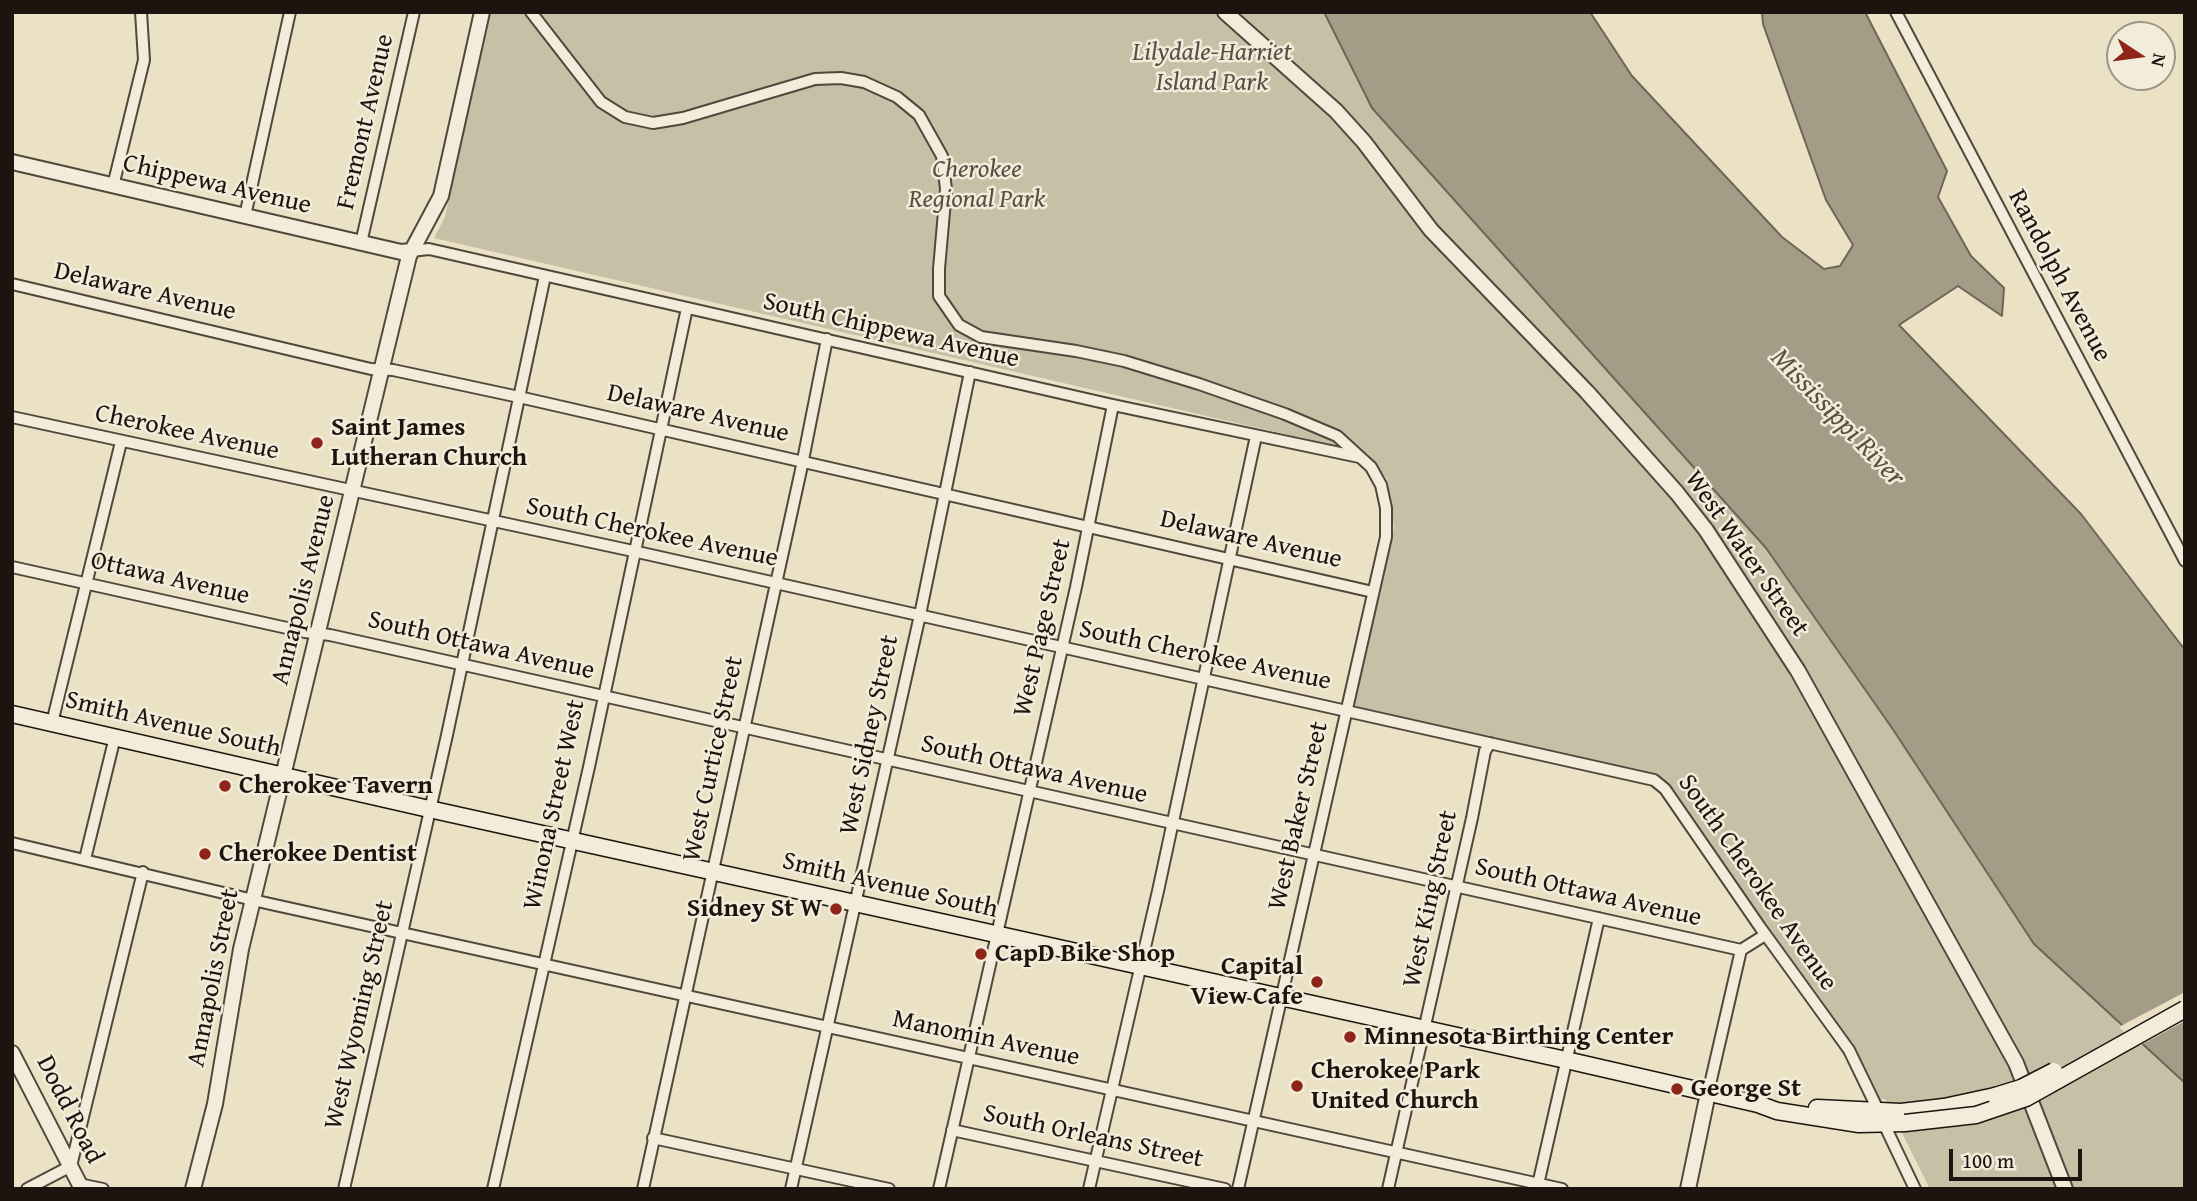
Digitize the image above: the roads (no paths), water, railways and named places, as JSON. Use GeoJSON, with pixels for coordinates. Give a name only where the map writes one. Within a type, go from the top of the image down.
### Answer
{"type":"FeatureCollection","features":[{"type":"Feature","properties":{"kind":"main road","name":"Smith Avenue South"},"geometry":{"type":"LineString","coordinates":[[12,714],[429,809],[1566,1060],[1758,1104],[1777,1111],[1830,1120],[1903,1118],[2021,1087],[2185,1007]]}},
{"type":"Feature","properties":{"kind":"street"},"geometry":{"type":"LineString","coordinates":[[113,186],[144,60],[141,12]]}},
{"type":"Feature","properties":{"kind":"street"},"geometry":{"type":"LineString","coordinates":[[245,216],[290,12]]}},
{"type":"Feature","properties":{"kind":"street","name":"Fremont Avenue"},"geometry":{"type":"LineString","coordinates":[[361,243],[414,12]]}},
{"type":"Feature","properties":{"kind":"street","name":"Annapolis Avenue"},"geometry":{"type":"LineString","coordinates":[[283,776],[411,251],[441,196],[482,12]]}},
{"type":"Feature","properties":{"kind":"street","name":"West Baker Street"},"geometry":{"type":"LineString","coordinates":[[531,12],[601,102],[625,117],[653,123],[683,118],[816,79],[841,78],[864,82],[897,97],[919,116],[942,156],[946,189],[939,296],[959,325],[981,337],[1100,356],[1199,384],[1285,414],[1337,436],[1371,467],[1381,485],[1386,508],[1386,537],[1238,1189]]}},
{"type":"Feature","properties":{"kind":"street","name":"West Water Street"},"geometry":{"type":"LineString","coordinates":[[1225,12],[1324,99],[1345,121],[1431,230],[1587,392],[1706,530],[1798,671],[2016,1063],[2065,1189]]}},
{"type":"Feature","properties":{"kind":"street","name":"Randolph Avenue"},"geometry":{"type":"LineString","coordinates":[[1896,12],[2185,561]]}},
{"type":"Feature","properties":{"kind":"street","name":"Chippewa Avenue"},"geometry":{"type":"LineString","coordinates":[[12,162],[401,252],[411,251]]}},
{"type":"Feature","properties":{"kind":"street","name":"South Chippewa Avenue"},"geometry":{"type":"LineString","coordinates":[[411,251],[429,249],[1113,405],[1361,457]]}},
{"type":"Feature","properties":{"kind":"street","name":"West Wyoming Street"},"geometry":{"type":"LineString","coordinates":[[344,1189],[545,276]]}},
{"type":"Feature","properties":{"kind":"street","name":"Delaware Avenue"},"geometry":{"type":"LineString","coordinates":[[12,284],[371,369],[393,370],[519,397],[1373,592]]}},
{"type":"Feature","properties":{"kind":"street","name":"Winona Street West"},"geometry":{"type":"LineString","coordinates":[[493,1189],[589,766],[687,308]]}},
{"type":"Feature","properties":{"kind":"street","name":"West Curtice Street"},"geometry":{"type":"LineString","coordinates":[[643,1189],[803,461],[827,340]]}},
{"type":"Feature","properties":{"kind":"street","name":"West Sidney Street"},"geometry":{"type":"LineString","coordinates":[[791,1189],[920,615],[970,372]]}},
{"type":"Feature","properties":{"kind":"street","name":"West Page Street"},"geometry":{"type":"LineString","coordinates":[[939,1189],[1062,649],[1113,405]]}},
{"type":"Feature","properties":{"kind":"street","name":"Cherokee Avenue"},"geometry":{"type":"LineString","coordinates":[[12,417],[353,492]]}},
{"type":"Feature","properties":{"kind":"street"},"geometry":{"type":"LineString","coordinates":[[1089,1189],[1205,679],[1256,436]]}},
{"type":"Feature","properties":{"kind":"street"},"geometry":{"type":"LineString","coordinates":[[52,723],[121,442]]}},
{"type":"Feature","properties":{"kind":"street","name":"South Cherokee Avenue"},"geometry":{"type":"LineString","coordinates":[[353,492],[634,551],[1661,783],[1765,935],[1849,1050],[1915,1189]]}},
{"type":"Feature","properties":{"kind":"street","name":"Ottawa Avenue"},"geometry":{"type":"LineString","coordinates":[[12,567],[318,634]]}},
{"type":"Feature","properties":{"kind":"street","name":"South Ottawa Avenue"},"geometry":{"type":"LineString","coordinates":[[318,634],[1741,950]]}},
{"type":"Feature","properties":{"kind":"street"},"geometry":{"type":"LineString","coordinates":[[85,859],[115,737]]}},
{"type":"Feature","properties":{"kind":"street","name":"West King Street"},"geometry":{"type":"LineString","coordinates":[[1388,1189],[1485,751],[1490,743]]}},
{"type":"Feature","properties":{"kind":"street","name":"Annapolis Street"},"geometry":{"type":"LineString","coordinates":[[193,1189],[215,1104],[234,980],[283,776]]}},
{"type":"Feature","properties":{"kind":"street"},"geometry":{"type":"LineString","coordinates":[[12,843],[252,899]]}},
{"type":"Feature","properties":{"kind":"street"},"geometry":{"type":"LineString","coordinates":[[27,1189],[71,1166],[143,872]]}},
{"type":"Feature","properties":{"kind":"street","name":"Manomin Avenue"},"geometry":{"type":"LineString","coordinates":[[252,899],[1396,1151],[1538,1186],[1562,1189]]}},
{"type":"Feature","properties":{"kind":"street"},"geometry":{"type":"LineString","coordinates":[[1538,1186],[1599,918]]}},
{"type":"Feature","properties":{"kind":"street"},"geometry":{"type":"LineString","coordinates":[[1688,1189],[1741,950],[1765,935]]}},
{"type":"Feature","properties":{"kind":"street","name":"Dodd Road"},"geometry":{"type":"LineString","coordinates":[[12,1053],[81,1186]]}},
{"type":"Feature","properties":{"kind":"street","name":"South Orleans Street"},"geometry":{"type":"LineString","coordinates":[[952,1130],[1225,1189]]}},
{"type":"Feature","properties":{"kind":"street"},"geometry":{"type":"LineString","coordinates":[[653,1138],[889,1189]]}},
{"type":"Feature","properties":{"kind":"street"},"geometry":{"type":"LineString","coordinates":[[81,1186],[103,1189]]}},
{"type":"Feature","properties":{"kind":"water","name":"Mississippi River"},"geometry":{"type":"Polygon","coordinates":[[[1324,12],[1590,12],[1632,76],[1782,237],[1824,269],[1840,266],[1853,245],[1826,200],[1763,24],[1762,12],[1865,12],[1947,171],[1938,197],[1971,256],[2004,288],[2002,316],[1958,286],[1899,325],[2081,514],[2185,650],[2185,1083],[2034,944],[1892,728],[1766,548],[1372,108],[1324,12]]]}},
{"type":"Feature","properties":{"kind":"place","name":"Saint James Lutheran Church"},"geometry":{"type":"Point","coordinates":[317,443]}},
{"type":"Feature","properties":{"kind":"place","name":"Cherokee Tavern"},"geometry":{"type":"Point","coordinates":[225,786]}},
{"type":"Feature","properties":{"kind":"place","name":"Cherokee Dentist"},"geometry":{"type":"Point","coordinates":[205,854]}},
{"type":"Feature","properties":{"kind":"place","name":"Sidney St W"},"geometry":{"type":"Point","coordinates":[836,909]}},
{"type":"Feature","properties":{"kind":"place","name":"CapD Bike Shop"},"geometry":{"type":"Point","coordinates":[981,954]}},
{"type":"Feature","properties":{"kind":"place","name":"Capital View Cafe"},"geometry":{"type":"Point","coordinates":[1317,982]}},
{"type":"Feature","properties":{"kind":"place","name":"Minnesota Birthing Center"},"geometry":{"type":"Point","coordinates":[1350,1037]}},
{"type":"Feature","properties":{"kind":"place","name":"Cherokee Park United Church"},"geometry":{"type":"Point","coordinates":[1297,1086]}},
{"type":"Feature","properties":{"kind":"place","name":"George St"},"geometry":{"type":"Point","coordinates":[1677,1089]}},
{"type":"Feature","properties":{"kind":"park label","name":"Lilydale-Harriet Island Park"},"geometry":{"type":"Point","coordinates":[1212,68]}},
{"type":"Feature","properties":{"kind":"park label","name":"Cherokee Regional Park"},"geometry":{"type":"Point","coordinates":[977,185]}}]}
